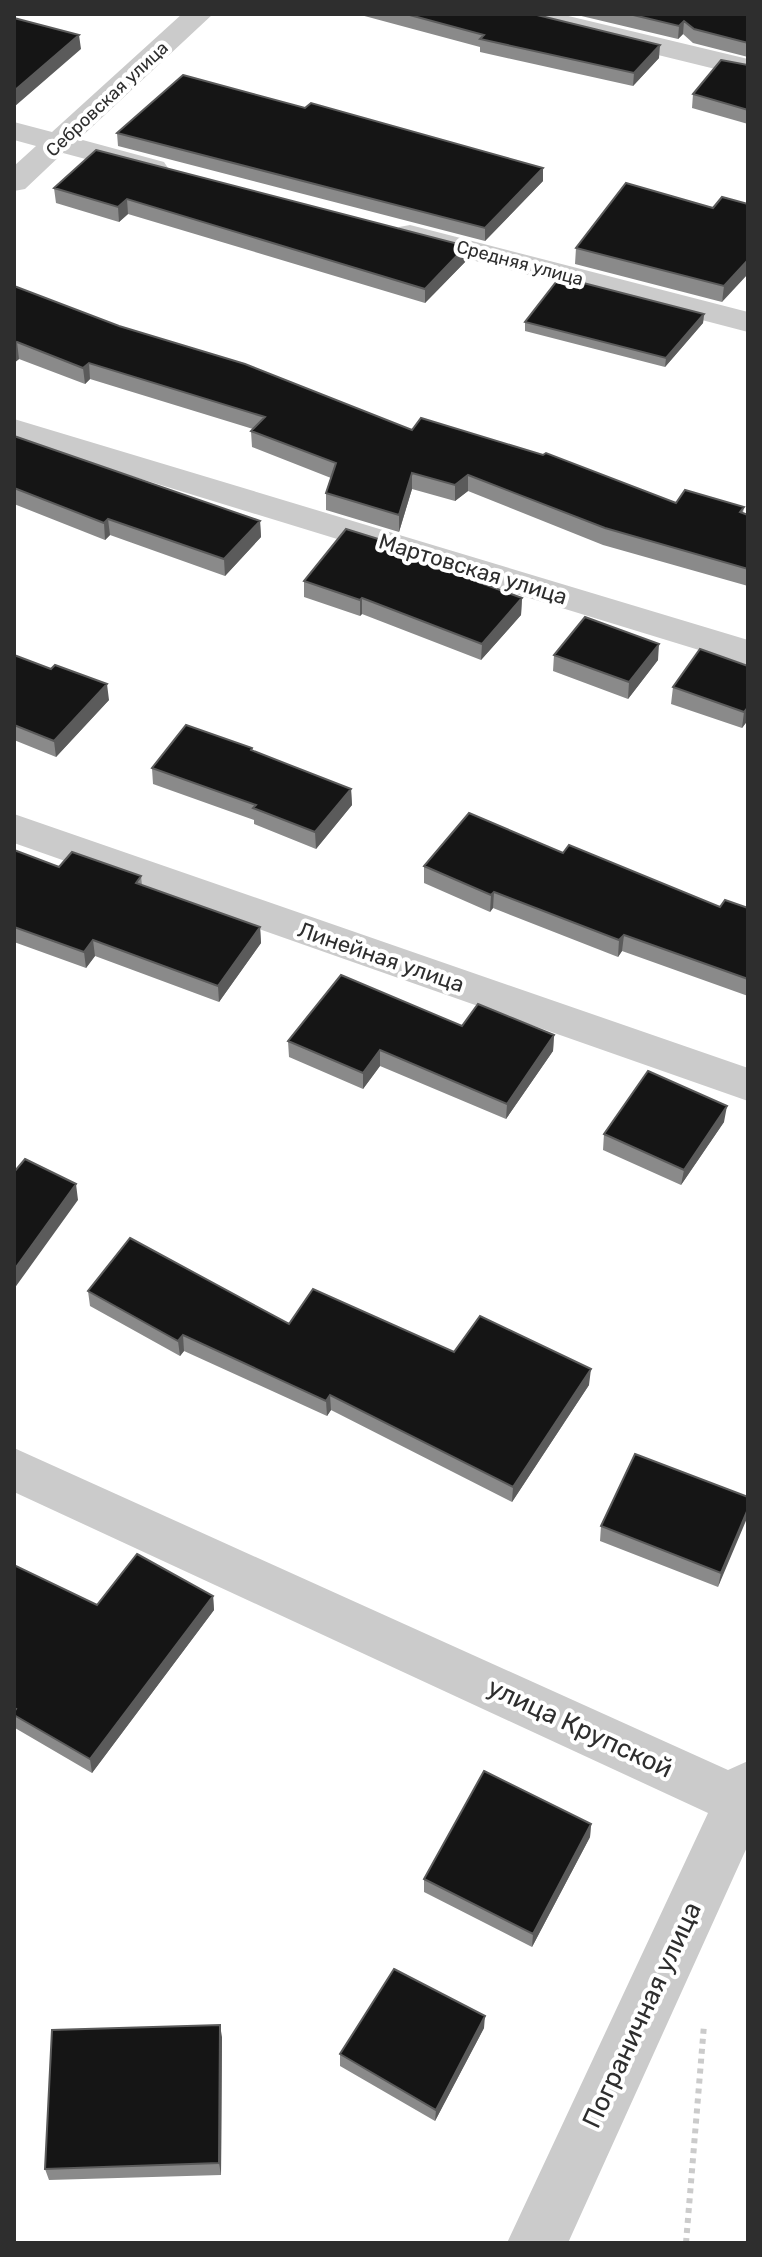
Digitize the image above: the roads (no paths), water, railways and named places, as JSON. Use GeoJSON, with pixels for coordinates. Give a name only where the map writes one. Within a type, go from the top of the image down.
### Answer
{"type":"FeatureCollection","features":[{"type":"Feature","properties":{"kind":"street","name":"Себровская улица"},"geometry":{"type":"LineString","coordinates":[[14,182],[199,14]]}},
{"type":"Feature","properties":{"kind":"street"},"geometry":{"type":"LineString","coordinates":[[525,14],[748,68]]}},
{"type":"Feature","properties":{"kind":"street"},"geometry":{"type":"LineString","coordinates":[[14,131],[181,175]]}},
{"type":"Feature","properties":{"kind":"street","name":"Средняя улица"},"geometry":{"type":"LineString","coordinates":[[380,227],[748,322]]}},
{"type":"Feature","properties":{"kind":"street","name":"Мартовская улица"},"geometry":{"type":"LineString","coordinates":[[14,429],[748,653]]}},
{"type":"Feature","properties":{"kind":"street","name":"Линейная улица"},"geometry":{"type":"LineString","coordinates":[[14,828],[748,1085]]}},
{"type":"Feature","properties":{"kind":"street","name":"улица Крупской"},"geometry":{"type":"LineString","coordinates":[[14,1469],[744,1794]]}},
{"type":"Feature","properties":{"kind":"street","name":"Пограничная улица"},"geometry":{"type":"LineString","coordinates":[[537,2243],[744,1794]]}}]}
